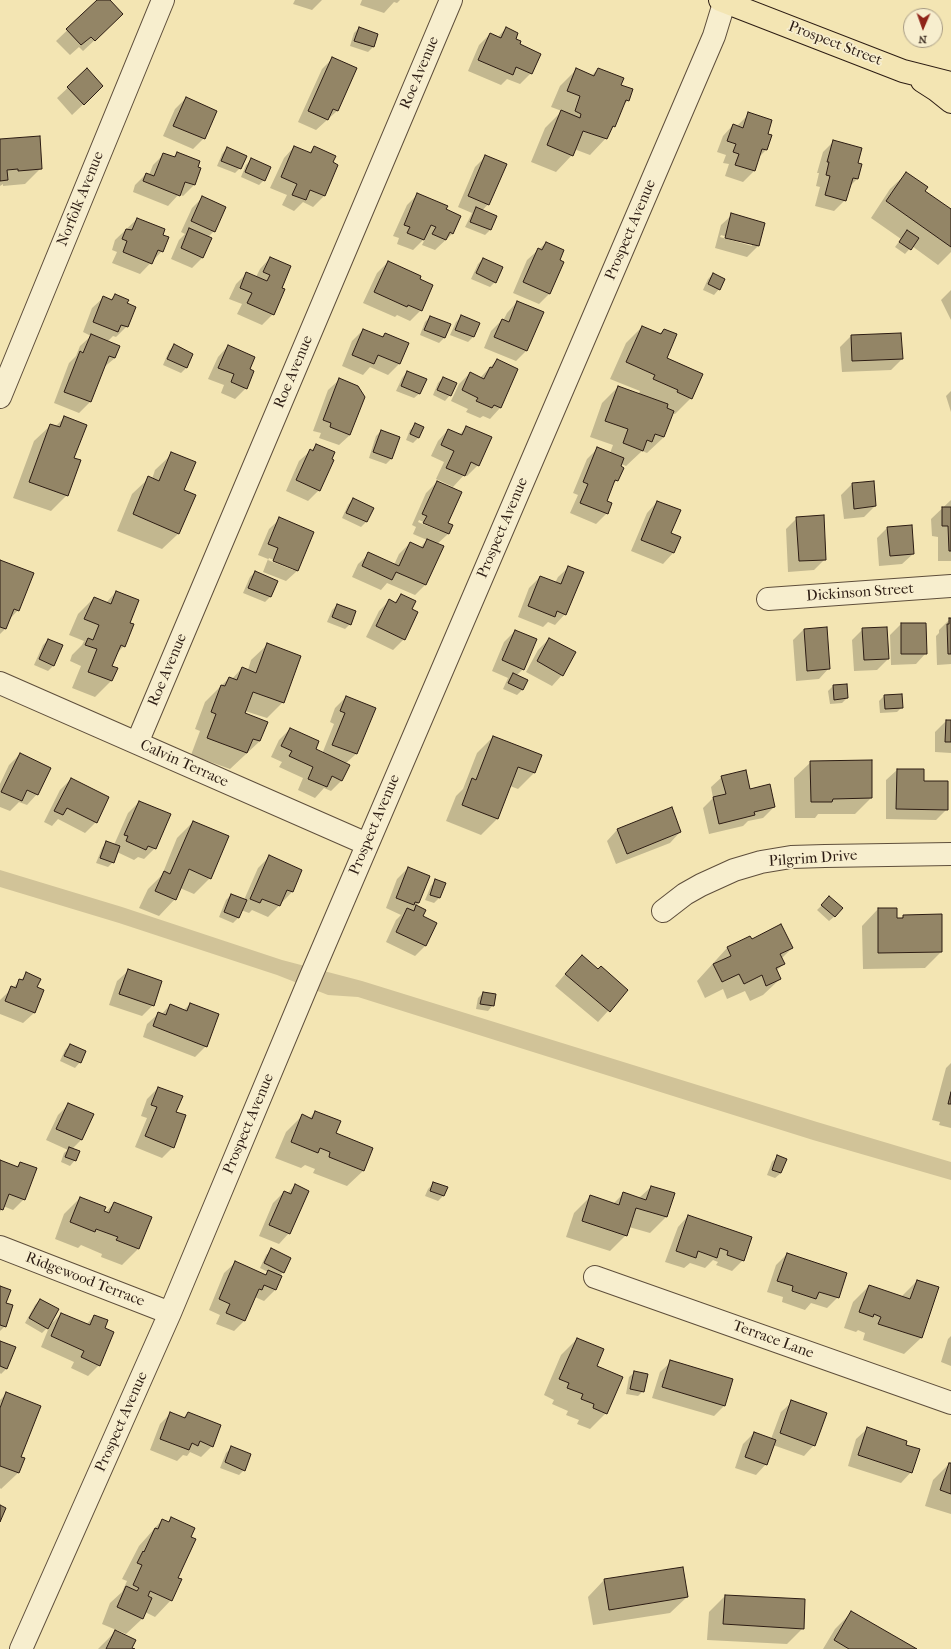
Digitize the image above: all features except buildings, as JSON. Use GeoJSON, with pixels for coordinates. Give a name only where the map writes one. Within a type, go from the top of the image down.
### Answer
{"type":"FeatureCollection","features":[{"type":"Feature","properties":{"kind":"main road","name":"Prospect Street"},"geometry":{"type":"LineString","coordinates":[[723,1],[903,71],[951,83]]}},
{"type":"Feature","properties":{"kind":"main road"},"geometry":{"type":"LineString","coordinates":[[903,71],[936,90],[951,102]]}},
{"type":"Feature","properties":{"kind":"street","name":"Norfolk Avenue"},"geometry":{"type":"LineString","coordinates":[[0,397],[163,0]]}},
{"type":"Feature","properties":{"kind":"street","name":"Roe Avenue"},"geometry":{"type":"LineString","coordinates":[[137,743],[452,0]]}},
{"type":"Feature","properties":{"kind":"street","name":"Prospect Avenue"},"geometry":{"type":"LineString","coordinates":[[22,1649],[170,1312],[367,844],[714,36],[723,1]]}},
{"type":"Feature","properties":{"kind":"street","name":"Dickinson Street"},"geometry":{"type":"LineString","coordinates":[[768,599],[951,586]]}},
{"type":"Feature","properties":{"kind":"street","name":"Calvin Terrace"},"geometry":{"type":"LineString","coordinates":[[0,683],[367,844]]}},
{"type":"Feature","properties":{"kind":"street","name":"Pilgrim Drive"},"geometry":{"type":"LineString","coordinates":[[663,911],[685,894],[717,877],[747,866],[775,860],[825,856],[951,854]]}},
{"type":"Feature","properties":{"kind":"street","name":"Ridgewood Terrace"},"geometry":{"type":"LineString","coordinates":[[0,1247],[170,1312]]}},
{"type":"Feature","properties":{"kind":"street","name":"Terrace Lane"},"geometry":{"type":"LineString","coordinates":[[595,1276],[951,1403]]}},
{"type":"Feature","properties":{"kind":"shaded area"},"geometry":{"type":"Polygon","coordinates":[[[0,870],[122,907],[282,960],[362,981],[951,1162],[951,1180],[813,1140],[358,997],[328,995],[277,975],[119,923],[0,887],[0,870]]]}}]}
